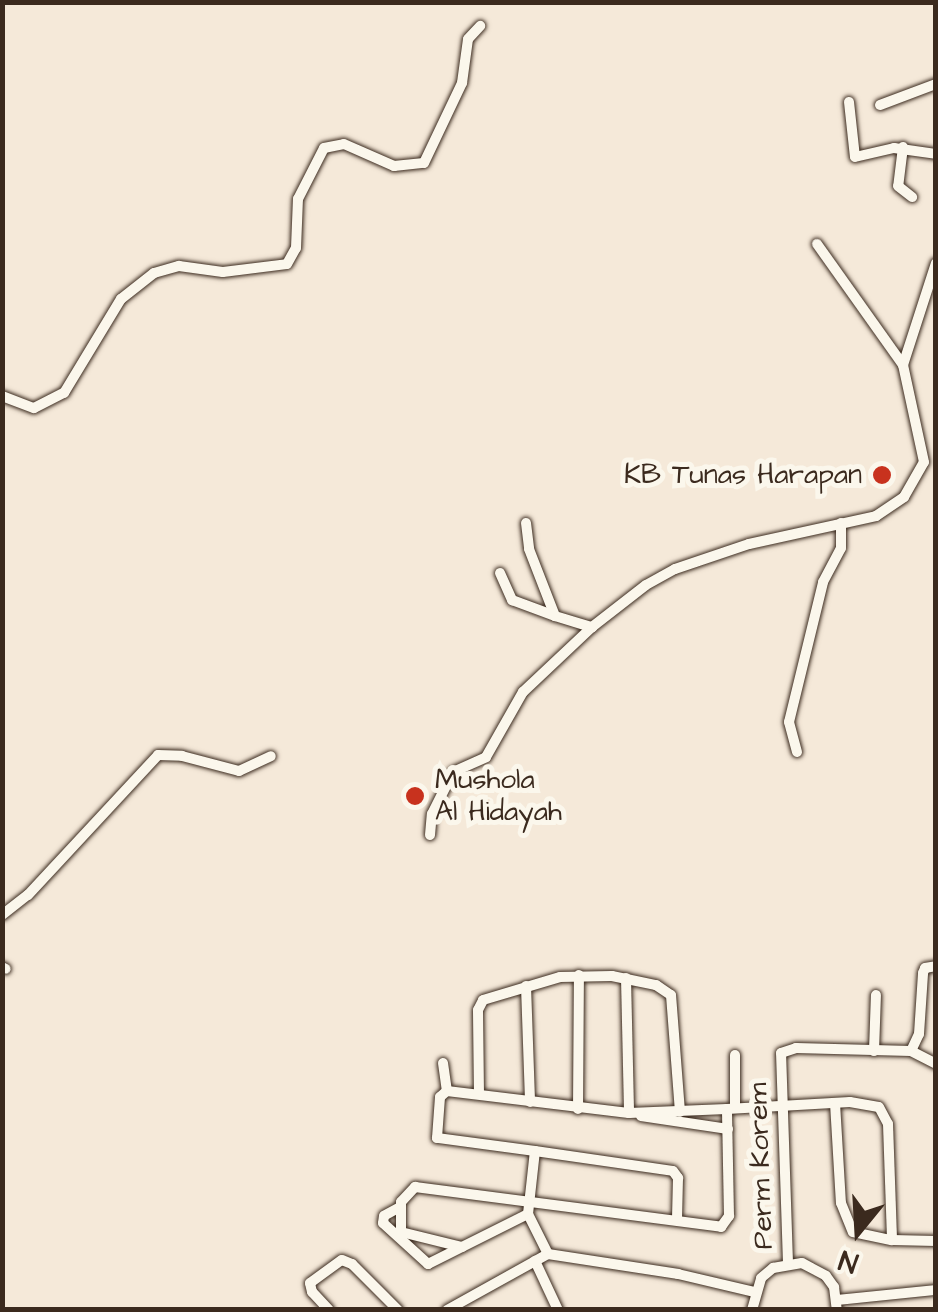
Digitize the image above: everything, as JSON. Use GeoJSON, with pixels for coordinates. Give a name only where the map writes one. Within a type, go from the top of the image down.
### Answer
{"type":"FeatureCollection","features":[{"type":"Feature","properties":{"kind":"street"},"geometry":{"type":"LineString","coordinates":[[2,396],[27,407],[56,400],[70,386],[121,300],[154,272],[180,266],[223,272],[287,264],[296,248],[298,198],[324,148],[344,144],[394,166],[424,163],[462,83],[468,39],[480,26]]}},
{"type":"Feature","properties":{"kind":"street"},"geometry":{"type":"LineString","coordinates":[[880,104],[936,84]]}},
{"type":"Feature","properties":{"kind":"street"},"geometry":{"type":"LineString","coordinates":[[849,102],[855,157],[904,147],[936,154]]}},
{"type":"Feature","properties":{"kind":"street"},"geometry":{"type":"LineString","coordinates":[[904,147],[898,186],[912,196]]}},
{"type":"Feature","properties":{"kind":"street"},"geometry":{"type":"LineString","coordinates":[[430,836],[432,814],[444,786],[458,768],[486,757],[523,692],[592,627],[675,569],[749,544],[876,516],[892,508],[929,463],[903,365],[817,244]]}},
{"type":"Feature","properties":{"kind":"street"},"geometry":{"type":"LineString","coordinates":[[903,365],[936,263]]}},
{"type":"Feature","properties":{"kind":"street"},"geometry":{"type":"LineString","coordinates":[[797,752],[789,722],[824,582],[841,547],[841,522]]}},
{"type":"Feature","properties":{"kind":"street"},"geometry":{"type":"LineString","coordinates":[[526,523],[527,544],[554,616]]}},
{"type":"Feature","properties":{"kind":"street"},"geometry":{"type":"LineString","coordinates":[[500,572],[509,598],[592,627]]}},
{"type":"Feature","properties":{"kind":"street"},"geometry":{"type":"LineString","coordinates":[[2,915],[28,896],[158,755],[167,753],[239,772],[271,756]]}},
{"type":"Feature","properties":{"kind":"street"},"geometry":{"type":"LineString","coordinates":[[934,966],[923,973],[918,1041],[911,1051],[936,1064]]}},
{"type":"Feature","properties":{"kind":"street"},"geometry":{"type":"LineString","coordinates":[[578,1109],[579,975]]}},
{"type":"Feature","properties":{"kind":"street"},"geometry":{"type":"LineString","coordinates":[[479,1094],[478,1007],[484,1000],[579,975],[626,978],[656,985],[671,995],[680,1112]]}},
{"type":"Feature","properties":{"kind":"street"},"geometry":{"type":"LineString","coordinates":[[626,978],[631,1114]]}},
{"type":"Feature","properties":{"kind":"street"},"geometry":{"type":"LineString","coordinates":[[526,986],[530,1102]]}},
{"type":"Feature","properties":{"kind":"street"},"geometry":{"type":"LineString","coordinates":[[874,1050],[876,995]]}},
{"type":"Feature","properties":{"kind":"street"},"geometry":{"type":"LineString","coordinates":[[921,1010],[936,1016]]}},
{"type":"Feature","properties":{"kind":"street","name":"Perm Korem"},"geometry":{"type":"LineString","coordinates":[[788,1263],[780,1060],[785,1050],[911,1051]]}},
{"type":"Feature","properties":{"kind":"street"},"geometry":{"type":"LineString","coordinates":[[528,1214],[428,1264],[382,1220],[415,1187],[529,1198],[721,1227],[729,1220],[728,1129],[734,1056]]}},
{"type":"Feature","properties":{"kind":"street"},"geometry":{"type":"LineString","coordinates":[[442,1062],[447,1091]]}},
{"type":"Feature","properties":{"kind":"street"},"geometry":{"type":"LineString","coordinates":[[677,1219],[678,1178],[673,1171],[437,1138],[440,1097],[447,1091],[631,1114],[835,1103],[879,1106],[888,1124],[892,1240]]}},
{"type":"Feature","properties":{"kind":"street"},"geometry":{"type":"LineString","coordinates":[[835,1103],[844,1218],[861,1236],[936,1241]]}},
{"type":"Feature","properties":{"kind":"street"},"geometry":{"type":"LineString","coordinates":[[631,1114],[668,1123],[728,1129]]}},
{"type":"Feature","properties":{"kind":"street"},"geometry":{"type":"LineString","coordinates":[[535,1151],[528,1214],[548,1254]]}},
{"type":"Feature","properties":{"kind":"street"},"geometry":{"type":"LineString","coordinates":[[399,1234],[463,1247]]}},
{"type":"Feature","properties":{"kind":"street"},"geometry":{"type":"LineString","coordinates":[[447,1310],[548,1254],[678,1274],[754,1292]]}},
{"type":"Feature","properties":{"kind":"street"},"geometry":{"type":"LineString","coordinates":[[329,1310],[310,1286],[342,1260],[352,1264],[398,1310]]}},
{"type":"Feature","properties":{"kind":"street"},"geometry":{"type":"LineString","coordinates":[[535,1261],[558,1310]]}},
{"type":"Feature","properties":{"kind":"street"},"geometry":{"type":"LineString","coordinates":[[752,1310],[761,1278],[788,1263],[815,1268],[826,1276],[837,1305],[936,1290]]}},
{"type":"Feature","properties":{"kind":"place","name":"KB Tunas Harapan"},"geometry":{"type":"Point","coordinates":[882,475]}},
{"type":"Feature","properties":{"kind":"place","name":"Mushola Al Hidayah"},"geometry":{"type":"Point","coordinates":[415,796]}}]}
